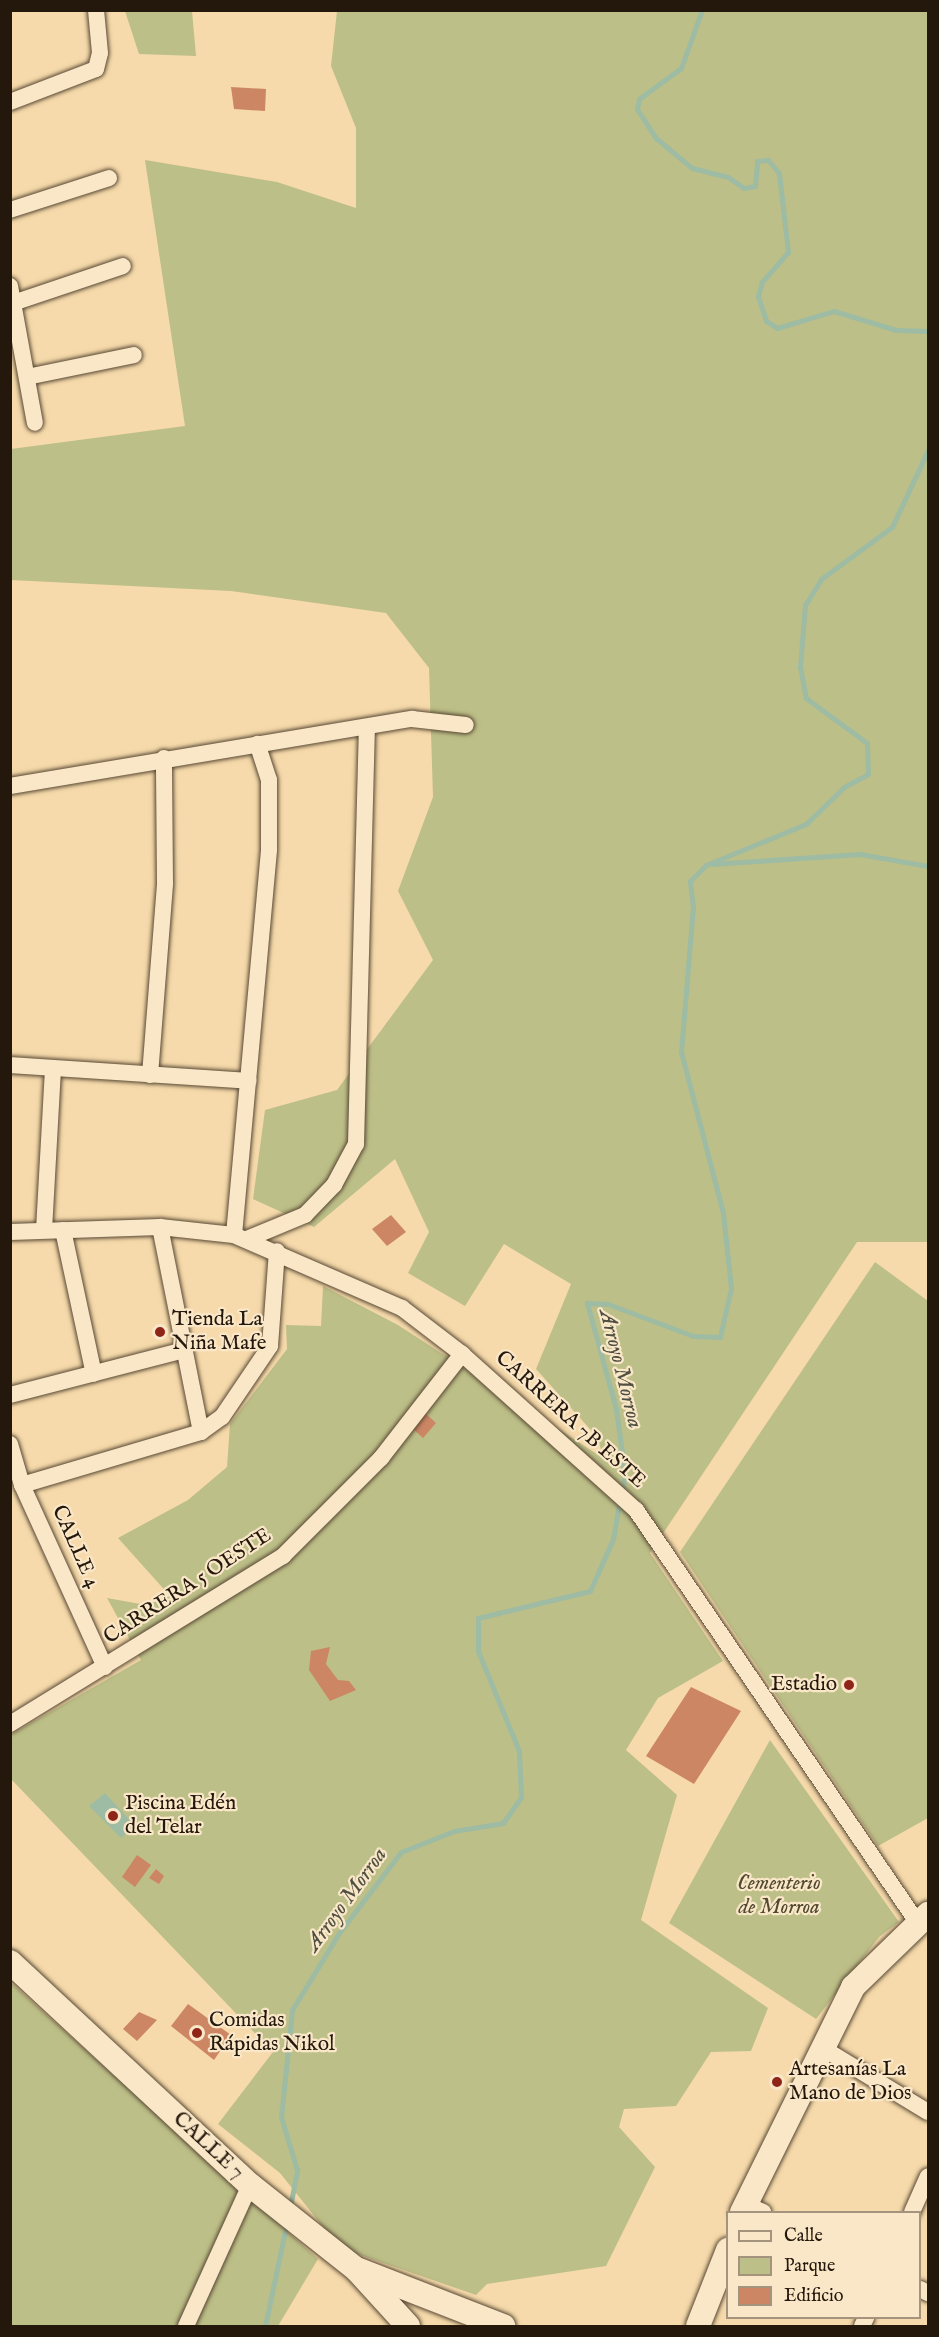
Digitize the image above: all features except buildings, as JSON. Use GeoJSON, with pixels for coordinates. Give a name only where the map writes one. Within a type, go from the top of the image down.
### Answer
{"type":"FeatureCollection","features":[{"type":"Feature","properties":{"kind":"street"},"geometry":{"type":"LineString","coordinates":[[10,102],[96,69],[100,53],[96,10]]}},
{"type":"Feature","properties":{"kind":"street"},"geometry":{"type":"LineString","coordinates":[[10,210],[109,178]]}},
{"type":"Feature","properties":{"kind":"street"},"geometry":{"type":"LineString","coordinates":[[35,423],[11,298],[123,266]]}},
{"type":"Feature","properties":{"kind":"street"},"geometry":{"type":"LineString","coordinates":[[27,377],[134,355]]}},
{"type":"Feature","properties":{"kind":"street"},"geometry":{"type":"LineString","coordinates":[[10,786],[164,758],[412,719],[466,724]]}},
{"type":"Feature","properties":{"kind":"street"},"geometry":{"type":"LineString","coordinates":[[257,744],[269,780],[270,807],[248,1081],[241,1237],[305,1215],[334,1185],[356,1144],[367,727]]}},
{"type":"Feature","properties":{"kind":"street"},"geometry":{"type":"LineString","coordinates":[[150,1075],[165,883],[164,758]]}},
{"type":"Feature","properties":{"kind":"street"},"geometry":{"type":"LineString","coordinates":[[10,1065],[53,1070],[248,1081]]}},
{"type":"Feature","properties":{"kind":"street"},"geometry":{"type":"LineString","coordinates":[[44,1230],[53,1070]]}},
{"type":"Feature","properties":{"kind":"street"},"geometry":{"type":"LineString","coordinates":[[160,1227],[201,1432]]}},
{"type":"Feature","properties":{"kind":"street","name":"CARRERA 7B ESTE"},"geometry":{"type":"LineString","coordinates":[[10,1232],[160,1227],[241,1237],[402,1308],[462,1353],[636,1510],[922,1918]]}},
{"type":"Feature","properties":{"kind":"street"},"geometry":{"type":"LineString","coordinates":[[63,1230],[94,1374]]}},
{"type":"Feature","properties":{"kind":"street"},"geometry":{"type":"LineString","coordinates":[[22,1485],[201,1432],[222,1417],[270,1346],[277,1251]]}},
{"type":"Feature","properties":{"kind":"street"},"geometry":{"type":"LineString","coordinates":[[10,1395],[184,1350]]}},
{"type":"Feature","properties":{"kind":"street","name":"CARRERA 5 OESTE"},"geometry":{"type":"LineString","coordinates":[[11,1722],[105,1667],[283,1556],[381,1458],[462,1353]]}},
{"type":"Feature","properties":{"kind":"street","name":"CALLE 4"},"geometry":{"type":"LineString","coordinates":[[10,1444],[12,1463],[105,1667]]}},
{"type":"Feature","properties":{"kind":"street"},"geometry":{"type":"LineString","coordinates":[[750,2210],[821,2047],[854,1987],[922,1918]]}},
{"type":"Feature","properties":{"kind":"street","name":"CALLE 7"},"geometry":{"type":"LineString","coordinates":[[10,1962],[250,2185],[305,2232],[356,2269],[408,2326]]}},
{"type":"Feature","properties":{"kind":"street"},"geometry":{"type":"LineString","coordinates":[[821,2047],[928,2112]]}},
{"type":"Feature","properties":{"kind":"street"},"geometry":{"type":"LineString","coordinates":[[912,2211],[928,2176]]}},
{"type":"Feature","properties":{"kind":"street"},"geometry":{"type":"LineString","coordinates":[[186,2326],[250,2185]]}},
{"type":"Feature","properties":{"kind":"street"},"geometry":{"type":"LineString","coordinates":[[698,2326],[726,2255]]}},
{"type":"Feature","properties":{"kind":"street"},"geometry":{"type":"LineString","coordinates":[[356,2269],[503,2326]]}},
{"type":"Feature","properties":{"kind":"green space"},"geometry":{"type":"Polygon","coordinates":[[[125,11],[192,11],[196,56],[139,54],[125,11]]]}},
{"type":"Feature","properties":{"kind":"green space"},"geometry":{"type":"Polygon","coordinates":[[[337,11],[928,11],[928,1242],[857,1242],[650,1553],[723,1661],[658,1698],[626,1750],[677,1795],[641,1920],[768,2008],[751,2051],[711,2052],[676,2106],[624,2109],[619,2127],[655,2167],[606,2266],[487,2284],[476,2295],[340,2248],[280,2173],[218,2124],[273,2052],[11,1779],[10,1735],[141,1660],[107,1598],[146,1605],[170,1596],[118,1538],[188,1500],[227,1467],[230,1424],[287,1349],[286,1325],[321,1326],[323,1286],[398,1325],[603,1458],[598,1438],[536,1369],[571,1284],[504,1244],[465,1306],[408,1273],[429,1232],[395,1159],[314,1227],[253,1199],[265,1110],[337,1090],[433,960],[398,891],[433,797],[429,668],[386,613],[231,591],[11,580],[11,449],[185,426],[145,160],[277,182],[356,208],[356,128],[331,66],[337,11]]]}},
{"type":"Feature","properties":{"kind":"green space","name":"Estadio"},"geometry":{"type":"Polygon","coordinates":[[[875,1262],[928,1301],[928,1818],[878,1846],[680,1552],[875,1262]]]}},
{"type":"Feature","properties":{"kind":"green space","name":"Cementerio de Morroa"},"geometry":{"type":"Polygon","coordinates":[[[770,1740],[899,1922],[879,1937],[816,2019],[669,1923],[770,1740]]]}},
{"type":"Feature","properties":{"kind":"green space"},"geometry":{"type":"Polygon","coordinates":[[[10,1982],[318,2259],[278,2326],[11,2326],[10,1982]]]}},
{"type":"Feature","properties":{"kind":"shaded area","name":"Piscina Edén del Telar"},"geometry":{"type":"Polygon","coordinates":[[[105,1793],[135,1826],[121,1838],[89,1806],[105,1793]]]}},
{"type":"Feature","properties":{"kind":"waterway","name":"Arroyo Morroa"},"geometry":{"type":"LineString","coordinates":[[702,10],[681,68],[639,99],[637,109],[656,138],[692,168],[728,177],[744,188],[755,186],[757,161],[768,160],[779,173],[788,252],[762,282],[758,296],[766,321],[777,328],[834,311],[896,330],[928,331]]}},
{"type":"Feature","properties":{"kind":"waterway","name":"Arroyo Morroa"},"geometry":{"type":"LineString","coordinates":[[622,1492],[625,1474],[616,1409],[587,1303],[608,1304],[693,1336],[720,1337],[731,1288],[723,1213],[681,1052],[693,907],[690,881],[706,865],[806,824],[844,787],[868,774],[867,743],[806,698],[800,667],[805,605],[821,579],[892,527],[928,450]]}},
{"type":"Feature","properties":{"kind":"waterway"},"geometry":{"type":"LineString","coordinates":[[712,864],[860,854],[928,866]]}},
{"type":"Feature","properties":{"kind":"waterway","name":"Arroyo Morroa"},"geometry":{"type":"LineString","coordinates":[[290,2207],[297,2170],[281,2117],[292,2010],[339,1933],[401,1852],[454,1831],[503,1823],[521,1797],[519,1751],[478,1651],[478,1618],[590,1591],[613,1539],[620,1501]]}},
{"type":"Feature","properties":{"kind":"waterway","name":"Arroyo Morroa"},"geometry":{"type":"LineString","coordinates":[[265,2326],[287,2222]]}},
{"type":"Feature","properties":{"kind":"place","name":"Tienda La Niña Mafe"},"geometry":{"type":"Point","coordinates":[160,1332]}},
{"type":"Feature","properties":{"kind":"place","name":"Estadio"},"geometry":{"type":"Point","coordinates":[849,1685]}},
{"type":"Feature","properties":{"kind":"place","name":"Piscina Edén del Telar"},"geometry":{"type":"Point","coordinates":[113,1816]}},
{"type":"Feature","properties":{"kind":"place","name":"Comidas Rápidas Nikol"},"geometry":{"type":"Point","coordinates":[197,2033]}},
{"type":"Feature","properties":{"kind":"place","name":"Artesanías La Mano de Dios"},"geometry":{"type":"Point","coordinates":[777,2082]}}]}
